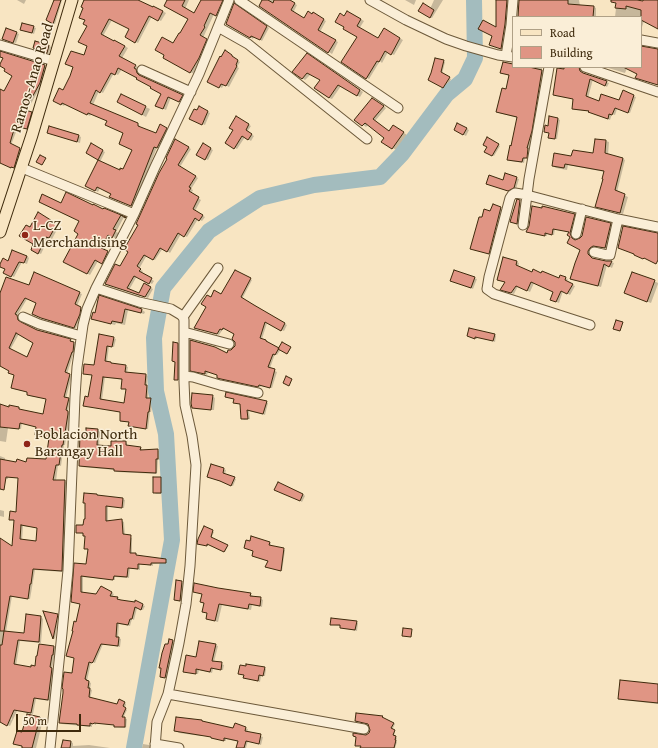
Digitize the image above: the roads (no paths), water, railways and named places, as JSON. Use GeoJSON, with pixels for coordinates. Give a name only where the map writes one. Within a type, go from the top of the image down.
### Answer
{"type":"FeatureCollection","features":[{"type":"Feature","properties":{"kind":"main road","name":"Ramos-Anao Road"},"geometry":{"type":"LineString","coordinates":[[0,232],[22,168],[72,0]]}},
{"type":"Feature","properties":{"kind":"street"},"geometry":{"type":"LineString","coordinates":[[50,748],[68,570],[75,396],[81,336],[87,310],[96,288],[134,214],[191,92],[229,0]]}},
{"type":"Feature","properties":{"kind":"street"},"geometry":{"type":"LineString","coordinates":[[239,0],[398,108]]}},
{"type":"Feature","properties":{"kind":"street"},"geometry":{"type":"LineString","coordinates":[[370,0],[435,34],[466,46],[506,56],[513,0]]}},
{"type":"Feature","properties":{"kind":"street"},"geometry":{"type":"LineString","coordinates":[[218,27],[248,44],[367,139]]}},
{"type":"Feature","properties":{"kind":"street"},"geometry":{"type":"LineString","coordinates":[[642,40],[658,43]]}},
{"type":"Feature","properties":{"kind":"street"},"geometry":{"type":"LineString","coordinates":[[0,45],[54,61]]}},
{"type":"Feature","properties":{"kind":"street"},"geometry":{"type":"LineString","coordinates":[[523,225],[529,179],[549,68]]}},
{"type":"Feature","properties":{"kind":"street"},"geometry":{"type":"LineString","coordinates":[[588,68],[658,92]]}},
{"type":"Feature","properties":{"kind":"street"},"geometry":{"type":"LineString","coordinates":[[142,70],[191,92]]}},
{"type":"Feature","properties":{"kind":"street"},"geometry":{"type":"LineString","coordinates":[[22,168],[134,214]]}},
{"type":"Feature","properties":{"kind":"street"},"geometry":{"type":"LineString","coordinates":[[590,325],[494,294],[487,289],[512,195],[515,193],[527,195],[618,219],[658,227]]}},
{"type":"Feature","properties":{"kind":"street"},"geometry":{"type":"LineString","coordinates":[[576,234],[582,209]]}},
{"type":"Feature","properties":{"kind":"street"},"geometry":{"type":"LineString","coordinates":[[594,252],[610,255],[618,219]]}},
{"type":"Feature","properties":{"kind":"street"},"geometry":{"type":"LineString","coordinates":[[183,317],[218,268]]}},
{"type":"Feature","properties":{"kind":"street"},"geometry":{"type":"LineString","coordinates":[[96,288],[154,306],[171,309],[183,317],[184,320],[185,405],[192,436],[196,466],[189,584],[168,694],[157,722],[155,746],[179,748]]}},
{"type":"Feature","properties":{"kind":"street"},"geometry":{"type":"LineString","coordinates":[[23,317],[39,324],[81,336]]}},
{"type":"Feature","properties":{"kind":"street"},"geometry":{"type":"LineString","coordinates":[[184,332],[229,344]]}},
{"type":"Feature","properties":{"kind":"street"},"geometry":{"type":"LineString","coordinates":[[184,376],[258,393]]}},
{"type":"Feature","properties":{"kind":"street"},"geometry":{"type":"LineString","coordinates":[[168,694],[364,729]]}},
{"type":"Feature","properties":{"kind":"waterway"},"geometry":{"type":"LineString","coordinates":[[134,748],[172,540],[166,434],[156,391],[154,338],[163,288],[209,231],[260,198],[314,185],[380,177],[402,154],[447,94],[465,79],[475,58],[474,0]]}},
{"type":"Feature","properties":{"kind":"place","name":"L-CZ Merchandising"},"geometry":{"type":"Point","coordinates":[25,235]}},
{"type":"Feature","properties":{"kind":"place","name":"Poblacion North Barangay Hall"},"geometry":{"type":"Point","coordinates":[27,444]}}]}
